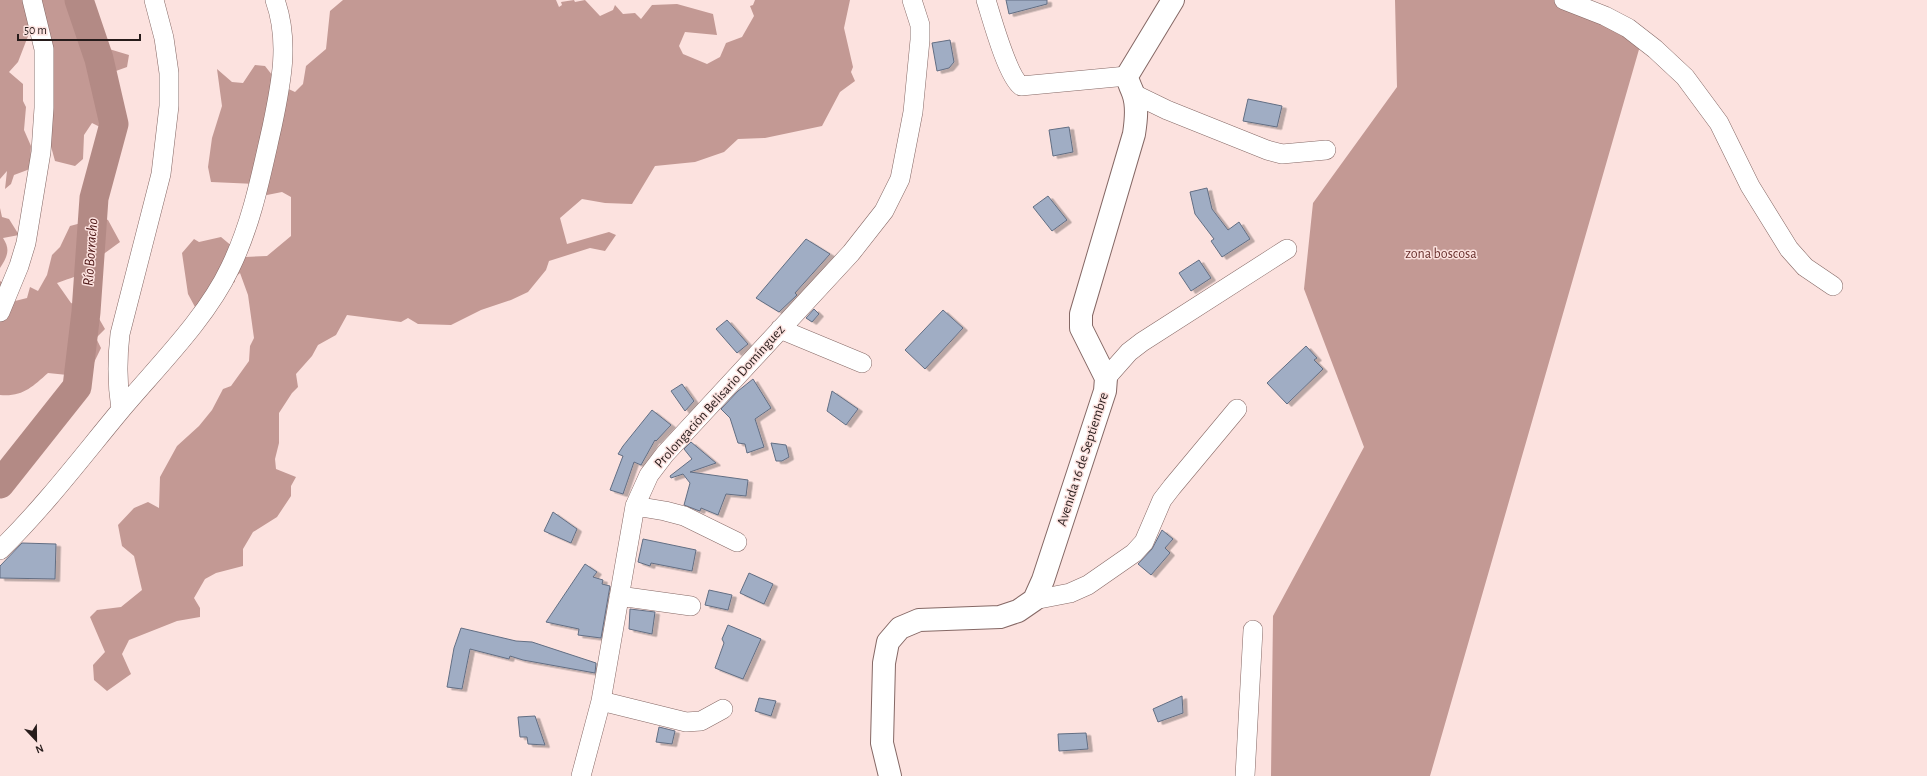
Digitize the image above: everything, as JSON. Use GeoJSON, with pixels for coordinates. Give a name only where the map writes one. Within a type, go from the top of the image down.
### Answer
{"type":"FeatureCollection","features":[{"type":"Feature","properties":{"kind":"street"},"geometry":{"type":"LineString","coordinates":[[0,312],[14,280],[26,243],[40,152],[44,108],[44,49],[32,0]]}},
{"type":"Feature","properties":{"kind":"street"},"geometry":{"type":"LineString","coordinates":[[121,410],[117,382],[120,334],[161,174],[169,106],[169,72],[164,38],[154,0]]}},
{"type":"Feature","properties":{"kind":"street"},"geometry":{"type":"LineString","coordinates":[[0,550],[64,479],[172,350],[209,303],[230,270],[245,237],[255,202],[278,97],[284,60],[281,19],[275,0]]}},
{"type":"Feature","properties":{"kind":"street","name":"Prolongación Belisario Domínguez"},"geometry":{"type":"LineString","coordinates":[[581,776],[601,701],[635,506],[649,475],[665,454],[869,232],[884,211],[900,179],[913,112],[920,40],[920,25],[912,0]]}},
{"type":"Feature","properties":{"kind":"street"},"geometry":{"type":"LineString","coordinates":[[986,0],[1014,78],[1024,87],[1038,85],[1130,85],[1167,110],[1267,150],[1282,154],[1326,150]]}},
{"type":"Feature","properties":{"kind":"street"},"geometry":{"type":"LineString","coordinates":[[1130,85],[1173,0]]}},
{"type":"Feature","properties":{"kind":"street"},"geometry":{"type":"LineString","coordinates":[[1564,0],[1605,16],[1628,28],[1656,49],[1685,77],[1719,123],[1750,186],[1789,250],[1805,267],[1833,286]]}},
{"type":"Feature","properties":{"kind":"street","name":"Avenida 16 de Septiembre"},"geometry":{"type":"LineString","coordinates":[[1034,600],[1043,580],[1105,391],[1106,378],[1080,328],[1081,314],[1134,134],[1136,111],[1130,85]]}},
{"type":"Feature","properties":{"kind":"street"},"geometry":{"type":"LineString","coordinates":[[1106,378],[1129,352],[1142,342],[1287,249]]}},
{"type":"Feature","properties":{"kind":"street"},"geometry":{"type":"LineString","coordinates":[[780,329],[862,363]]}},
{"type":"Feature","properties":{"kind":"street"},"geometry":{"type":"LineString","coordinates":[[890,776],[882,743],[884,663],[888,642],[900,628],[919,620],[1000,617],[1018,611],[1034,600],[1070,593],[1088,584],[1134,553],[1147,536],[1162,500],[1172,486],[1237,409]]}},
{"type":"Feature","properties":{"kind":"street"},"geometry":{"type":"LineString","coordinates":[[635,506],[684,516],[737,542]]}},
{"type":"Feature","properties":{"kind":"street"},"geometry":{"type":"LineString","coordinates":[[619,596],[690,606]]}},
{"type":"Feature","properties":{"kind":"street"},"geometry":{"type":"LineString","coordinates":[[1245,776],[1253,630]]}},
{"type":"Feature","properties":{"kind":"street"},"geometry":{"type":"LineString","coordinates":[[601,701],[686,722],[701,721],[723,709]]}},
{"type":"Feature","properties":{"kind":"green space"},"geometry":{"type":"Polygon","coordinates":[[[0,0],[82,0],[79,31],[97,50],[109,49],[129,55],[127,67],[102,76],[102,90],[120,113],[122,120],[110,132],[92,123],[84,135],[83,159],[75,166],[55,161],[44,121],[47,93],[30,31],[18,62],[9,72],[23,84],[23,101],[26,107],[24,130],[31,146],[30,169],[14,175],[11,184],[5,189],[7,171],[0,179],[0,0]]]}},
{"type":"Feature","properties":{"kind":"green space"},"geometry":{"type":"Polygon","coordinates":[[[343,0],[556,0],[559,7],[562,5],[561,2],[585,0],[600,16],[613,10],[615,5],[623,14],[635,13],[641,19],[652,5],[677,4],[713,14],[717,35],[685,32],[679,46],[683,54],[707,64],[720,57],[726,43],[742,37],[754,16],[750,6],[753,5],[755,0],[850,0],[844,28],[853,67],[851,72],[855,81],[840,92],[822,126],[765,138],[738,139],[724,152],[695,162],[655,166],[632,204],[605,203],[582,199],[560,218],[567,244],[609,232],[616,235],[605,251],[590,248],[549,261],[546,270],[528,292],[511,300],[481,310],[451,325],[418,324],[408,318],[401,322],[347,315],[336,335],[318,345],[312,356],[296,374],[298,387],[292,393],[279,413],[279,443],[275,459],[276,469],[296,477],[291,486],[291,496],[277,517],[253,532],[243,549],[243,566],[216,573],[205,579],[194,598],[200,608],[200,617],[177,621],[129,640],[122,654],[131,674],[107,691],[94,680],[93,665],[105,652],[90,617],[97,610],[121,607],[142,590],[134,556],[122,546],[118,525],[134,508],[148,502],[159,508],[160,477],[177,446],[199,426],[212,410],[223,389],[231,386],[249,361],[250,346],[254,338],[248,295],[240,273],[234,278],[235,282],[222,287],[212,299],[195,307],[188,294],[182,253],[194,239],[199,242],[221,237],[245,257],[267,256],[291,236],[291,197],[282,192],[267,195],[256,184],[211,182],[208,167],[212,138],[222,106],[217,69],[232,82],[243,83],[255,65],[265,66],[280,85],[295,92],[303,84],[306,66],[326,49],[330,11],[343,0]]]}},
{"type":"Feature","properties":{"kind":"green space","name":"zona boscosa"},"geometry":{"type":"Polygon","coordinates":[[[1395,0],[1554,0],[1642,39],[1430,776],[1271,776],[1273,616],[1364,447],[1304,289],[1313,203],[1397,87],[1395,0]]]}},
{"type":"Feature","properties":{"kind":"green space"},"geometry":{"type":"Polygon","coordinates":[[[0,208],[2,217],[9,219],[19,235],[3,238],[7,246],[7,253],[0,268],[0,208]]]}},
{"type":"Feature","properties":{"kind":"green space"},"geometry":{"type":"Polygon","coordinates":[[[97,214],[108,220],[120,242],[94,261],[85,274],[57,283],[71,303],[82,307],[86,296],[105,329],[96,338],[101,348],[87,377],[48,373],[32,387],[21,393],[0,395],[0,281],[11,288],[11,302],[27,298],[30,287],[38,291],[47,275],[52,255],[60,247],[70,226],[85,222],[97,214]]]}},
{"type":"Feature","properties":{"kind":"building"},"geometry":{"type":"Polygon","coordinates":[[[1006,0],[1047,0],[1047,4],[1009,14],[1006,0]]]}},
{"type":"Feature","properties":{"kind":"building"},"geometry":{"type":"Polygon","coordinates":[[[950,40],[954,62],[949,68],[937,71],[932,43],[950,40]]]}},
{"type":"Feature","properties":{"kind":"building"},"geometry":{"type":"Polygon","coordinates":[[[1248,99],[1282,106],[1277,127],[1243,121],[1248,99]]]}},
{"type":"Feature","properties":{"kind":"building"},"geometry":{"type":"Polygon","coordinates":[[[1069,127],[1073,152],[1053,156],[1049,130],[1069,127]]]}},
{"type":"Feature","properties":{"kind":"building"},"geometry":{"type":"Polygon","coordinates":[[[1207,188],[1212,209],[1228,230],[1239,222],[1250,239],[1222,257],[1211,241],[1214,239],[1195,214],[1190,192],[1207,188]]]}},
{"type":"Feature","properties":{"kind":"building"},"geometry":{"type":"Polygon","coordinates":[[[1048,196],[1067,220],[1052,231],[1033,207],[1048,196]]]}},
{"type":"Feature","properties":{"kind":"building"},"geometry":{"type":"Polygon","coordinates":[[[806,239],[830,254],[795,293],[797,295],[779,312],[756,298],[806,239]]]}},
{"type":"Feature","properties":{"kind":"building"},"geometry":{"type":"Polygon","coordinates":[[[1199,260],[1211,278],[1191,291],[1179,273],[1199,260]]]}},
{"type":"Feature","properties":{"kind":"building"},"geometry":{"type":"Polygon","coordinates":[[[814,309],[819,314],[812,322],[806,318],[814,309]]]}},
{"type":"Feature","properties":{"kind":"building"},"geometry":{"type":"Polygon","coordinates":[[[943,310],[963,328],[925,369],[905,350],[943,310]]]}},
{"type":"Feature","properties":{"kind":"building"},"geometry":{"type":"Polygon","coordinates":[[[727,320],[748,344],[737,353],[716,329],[727,320]]]}},
{"type":"Feature","properties":{"kind":"building"},"geometry":{"type":"Polygon","coordinates":[[[1306,346],[1317,358],[1314,360],[1323,369],[1287,404],[1267,383],[1306,346]]]}},
{"type":"Feature","properties":{"kind":"building"},"geometry":{"type":"Polygon","coordinates":[[[753,379],[771,408],[755,419],[764,447],[747,453],[745,444],[738,443],[730,418],[721,409],[738,391],[753,379]]]}},
{"type":"Feature","properties":{"kind":"building"},"geometry":{"type":"Polygon","coordinates":[[[682,384],[694,401],[685,411],[671,391],[682,384]]]}},
{"type":"Feature","properties":{"kind":"building"},"geometry":{"type":"Polygon","coordinates":[[[832,391],[858,409],[846,425],[827,411],[832,391]]]}},
{"type":"Feature","properties":{"kind":"building"},"geometry":{"type":"Polygon","coordinates":[[[652,410],[671,425],[656,441],[655,440],[641,465],[634,462],[623,494],[610,490],[623,456],[618,454],[652,410]]]}},
{"type":"Feature","properties":{"kind":"building"},"geometry":{"type":"Polygon","coordinates":[[[691,442],[716,463],[690,472],[748,480],[746,496],[726,494],[718,515],[701,508],[700,511],[684,505],[690,483],[683,474],[671,478],[670,476],[692,459],[684,449],[691,442]]]}},
{"type":"Feature","properties":{"kind":"building"},"geometry":{"type":"Polygon","coordinates":[[[771,443],[786,445],[789,457],[782,461],[776,461],[771,443]]]}},
{"type":"Feature","properties":{"kind":"building"},"geometry":{"type":"Polygon","coordinates":[[[553,512],[577,529],[571,543],[544,531],[553,512]]]}},
{"type":"Feature","properties":{"kind":"building"},"geometry":{"type":"Polygon","coordinates":[[[1162,530],[1173,539],[1165,548],[1170,553],[1151,575],[1138,564],[1152,549],[1162,530]]]}},
{"type":"Feature","properties":{"kind":"building"},"geometry":{"type":"Polygon","coordinates":[[[643,539],[696,550],[692,571],[651,563],[650,566],[638,562],[643,539]]]}},
{"type":"Feature","properties":{"kind":"building"},"geometry":{"type":"Polygon","coordinates":[[[22,543],[56,544],[55,579],[0,578],[0,566],[22,543]]]}},
{"type":"Feature","properties":{"kind":"building"},"geometry":{"type":"Polygon","coordinates":[[[585,564],[597,572],[593,577],[603,580],[602,584],[610,586],[601,638],[578,635],[579,629],[546,622],[585,564]]]}},
{"type":"Feature","properties":{"kind":"building"},"geometry":{"type":"Polygon","coordinates":[[[749,573],[773,584],[764,604],[740,593],[749,573]]]}},
{"type":"Feature","properties":{"kind":"building"},"geometry":{"type":"Polygon","coordinates":[[[709,590],[732,595],[728,610],[705,605],[709,590]]]}},
{"type":"Feature","properties":{"kind":"building"},"geometry":{"type":"Polygon","coordinates":[[[630,609],[655,612],[652,634],[629,629],[630,609]]]}},
{"type":"Feature","properties":{"kind":"building"},"geometry":{"type":"Polygon","coordinates":[[[728,625],[761,639],[743,679],[715,668],[724,643],[722,639],[728,625]]]}},
{"type":"Feature","properties":{"kind":"building"},"geometry":{"type":"Polygon","coordinates":[[[461,628],[516,641],[532,642],[596,663],[595,673],[523,660],[510,656],[509,659],[470,649],[462,689],[447,687],[454,648],[461,628]]]}},
{"type":"Feature","properties":{"kind":"building"},"geometry":{"type":"Polygon","coordinates":[[[1182,696],[1183,713],[1158,722],[1153,709],[1182,696]]]}},
{"type":"Feature","properties":{"kind":"building"},"geometry":{"type":"Polygon","coordinates":[[[759,698],[776,701],[771,716],[755,711],[759,698]]]}},
{"type":"Feature","properties":{"kind":"building"},"geometry":{"type":"Polygon","coordinates":[[[535,716],[545,745],[528,744],[527,737],[520,737],[518,717],[535,716]]]}},
{"type":"Feature","properties":{"kind":"building"},"geometry":{"type":"Polygon","coordinates":[[[659,727],[675,731],[672,744],[656,742],[659,727]]]}},
{"type":"Feature","properties":{"kind":"building"},"geometry":{"type":"Polygon","coordinates":[[[1086,733],[1088,749],[1059,751],[1058,734],[1086,733]]]}},
{"type":"Feature","properties":{"kind":"waterway","name":"Río Borracho"},"geometry":{"type":"LineString","coordinates":[[0,484],[77,387],[86,312],[94,198],[114,124],[99,59],[79,0]]}}]}
